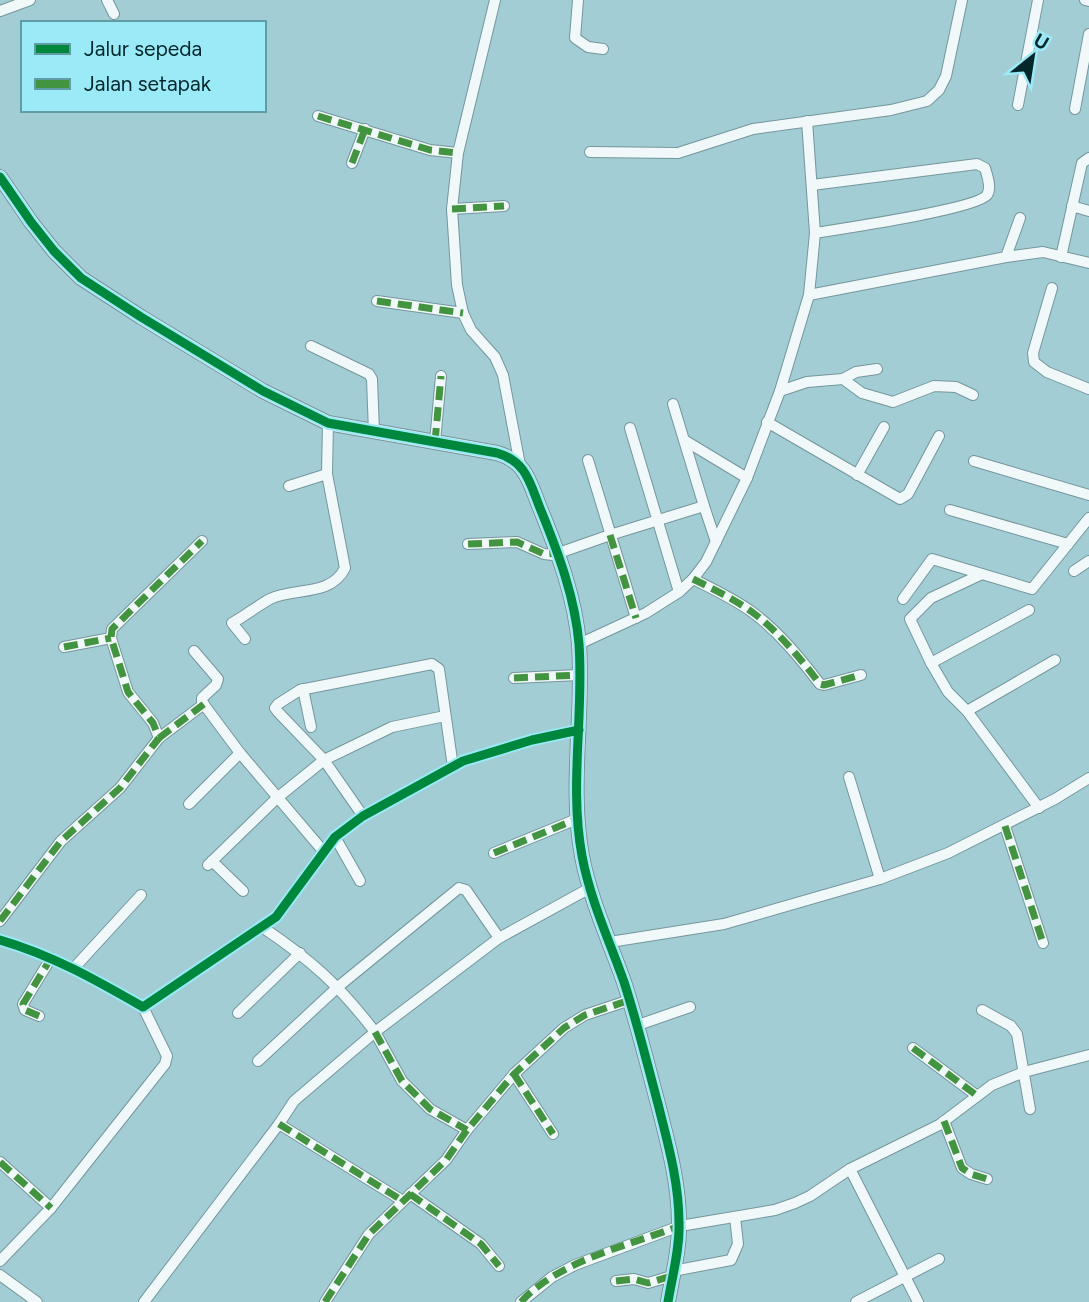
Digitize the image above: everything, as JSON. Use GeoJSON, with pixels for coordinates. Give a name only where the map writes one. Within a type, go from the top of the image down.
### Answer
{"type":"FeatureCollection","features":[{"type":"Feature","properties":{"kind":"street"},"geometry":{"type":"LineString","coordinates":[[0,11],[30,0]]}},
{"type":"Feature","properties":{"kind":"street"},"geometry":{"type":"LineString","coordinates":[[107,0],[114,14]]}},
{"type":"Feature","properties":{"kind":"street"},"geometry":{"type":"LineString","coordinates":[[495,0],[458,153],[452,209],[457,285],[463,313],[471,330],[495,357],[503,375],[520,465],[559,553],[569,584],[579,644],[578,820],[590,888],[638,1025],[677,1183],[680,1226],[668,1302]]}},
{"type":"Feature","properties":{"kind":"street"},"geometry":{"type":"LineString","coordinates":[[578,0],[575,38],[588,47],[603,49]]}},
{"type":"Feature","properties":{"kind":"street"},"geometry":{"type":"LineString","coordinates":[[590,152],[678,153],[753,128],[913,106],[933,97],[943,83],[950,65],[962,0]]}},
{"type":"Feature","properties":{"kind":"street"},"geometry":{"type":"LineString","coordinates":[[1018,105],[1038,0]]}},
{"type":"Feature","properties":{"kind":"street"},"geometry":{"type":"LineString","coordinates":[[1075,109],[1089,34]]}},
{"type":"Feature","properties":{"kind":"street"},"geometry":{"type":"LineString","coordinates":[[318,116],[430,150],[458,153]]}},
{"type":"Feature","properties":{"kind":"street"},"geometry":{"type":"LineString","coordinates":[[579,644],[636,618],[679,592],[694,579],[706,562],[747,478],[780,391],[808,295],[815,233],[807,121]]}},
{"type":"Feature","properties":{"kind":"street"},"geometry":{"type":"LineString","coordinates":[[352,163],[365,129]]}},
{"type":"Feature","properties":{"kind":"street"},"geometry":{"type":"LineString","coordinates":[[1060,257],[1083,163],[1089,158]]}},
{"type":"Feature","properties":{"kind":"street"},"geometry":{"type":"LineString","coordinates":[[813,185],[977,164],[985,168],[988,181],[988,192],[985,196],[961,205],[917,216],[815,233]]}},
{"type":"Feature","properties":{"kind":"street"},"geometry":{"type":"LineString","coordinates":[[0,177],[31,222],[74,272],[117,303],[297,409],[328,423],[497,453],[520,465]]}},
{"type":"Feature","properties":{"kind":"street"},"geometry":{"type":"LineString","coordinates":[[452,209],[504,206]]}},
{"type":"Feature","properties":{"kind":"street"},"geometry":{"type":"LineString","coordinates":[[1072,206],[1089,211]]}},
{"type":"Feature","properties":{"kind":"street"},"geometry":{"type":"LineString","coordinates":[[1006,257],[1020,218]]}},
{"type":"Feature","properties":{"kind":"street"},"geometry":{"type":"LineString","coordinates":[[808,295],[1038,252],[1089,263]]}},
{"type":"Feature","properties":{"kind":"street"},"geometry":{"type":"LineString","coordinates":[[1052,288],[1033,353],[1034,362],[1047,372],[1089,389]]}},
{"type":"Feature","properties":{"kind":"street"},"geometry":{"type":"LineString","coordinates":[[377,301],[463,313]]}},
{"type":"Feature","properties":{"kind":"street"},"geometry":{"type":"LineString","coordinates":[[311,346],[369,374],[372,379],[374,432]]}},
{"type":"Feature","properties":{"kind":"street"},"geometry":{"type":"LineString","coordinates":[[780,391],[807,382],[843,379],[856,372],[877,369]]}},
{"type":"Feature","properties":{"kind":"street"},"geometry":{"type":"LineString","coordinates":[[435,442],[441,376]]}},
{"type":"Feature","properties":{"kind":"street"},"geometry":{"type":"LineString","coordinates":[[843,379],[862,393],[893,402],[934,386],[957,387],[973,395]]}},
{"type":"Feature","properties":{"kind":"street"},"geometry":{"type":"LineString","coordinates":[[673,404],[716,542]]}},
{"type":"Feature","properties":{"kind":"street"},"geometry":{"type":"LineString","coordinates":[[767,422],[896,498],[904,499],[939,436]]}},
{"type":"Feature","properties":{"kind":"street"},"geometry":{"type":"LineString","coordinates":[[245,639],[232,623],[272,598],[326,586],[343,572],[345,563],[327,474],[328,423]]}},
{"type":"Feature","properties":{"kind":"street"},"geometry":{"type":"LineString","coordinates":[[856,475],[884,426]]}},
{"type":"Feature","properties":{"kind":"street"},"geometry":{"type":"LineString","coordinates":[[630,428],[679,592]]}},
{"type":"Feature","properties":{"kind":"street"},"geometry":{"type":"LineString","coordinates":[[684,440],[747,478]]}},
{"type":"Feature","properties":{"kind":"street"},"geometry":{"type":"LineString","coordinates":[[588,460],[636,618]]}},
{"type":"Feature","properties":{"kind":"street"},"geometry":{"type":"LineString","coordinates":[[974,461],[1089,495]]}},
{"type":"Feature","properties":{"kind":"street"},"geometry":{"type":"LineString","coordinates":[[289,486],[327,474]]}},
{"type":"Feature","properties":{"kind":"street"},"geometry":{"type":"LineString","coordinates":[[468,544],[517,542],[544,554],[559,553],[704,506]]}},
{"type":"Feature","properties":{"kind":"street"},"geometry":{"type":"LineString","coordinates":[[950,510],[1068,544]]}},
{"type":"Feature","properties":{"kind":"street"},"geometry":{"type":"LineString","coordinates":[[904,599],[932,559],[1032,589],[1089,518]]}},
{"type":"Feature","properties":{"kind":"street"},"geometry":{"type":"LineString","coordinates":[[159,738],[153,723],[128,691],[111,638],[112,629],[202,541]]}},
{"type":"Feature","properties":{"kind":"street"},"geometry":{"type":"LineString","coordinates":[[1074,571],[1089,561]]}},
{"type":"Feature","properties":{"kind":"street"},"geometry":{"type":"LineString","coordinates":[[982,574],[930,598],[910,619],[948,692],[967,711],[1039,808]]}},
{"type":"Feature","properties":{"kind":"street"},"geometry":{"type":"LineString","coordinates":[[694,579],[747,608],[761,619],[802,660],[820,684],[861,675]]}},
{"type":"Feature","properties":{"kind":"street"},"geometry":{"type":"LineString","coordinates":[[931,663],[1029,610]]}},
{"type":"Feature","properties":{"kind":"street"},"geometry":{"type":"LineString","coordinates":[[64,646],[111,638]]}},
{"type":"Feature","properties":{"kind":"street"},"geometry":{"type":"LineString","coordinates":[[194,651],[218,679],[202,698],[204,704],[240,753],[324,852]]}},
{"type":"Feature","properties":{"kind":"street"},"geometry":{"type":"LineString","coordinates":[[967,711],[1055,660]]}},
{"type":"Feature","properties":{"kind":"street"},"geometry":{"type":"LineString","coordinates":[[363,816],[324,760],[275,708],[278,704],[303,690],[432,664],[439,668],[453,767]]}},
{"type":"Feature","properties":{"kind":"street"},"geometry":{"type":"LineString","coordinates":[[514,678],[579,675]]}},
{"type":"Feature","properties":{"kind":"street"},"geometry":{"type":"LineString","coordinates":[[303,690],[310,727]]}},
{"type":"Feature","properties":{"kind":"street"},"geometry":{"type":"LineString","coordinates":[[0,921],[61,841],[120,788],[159,738],[204,704]]}},
{"type":"Feature","properties":{"kind":"street"},"geometry":{"type":"LineString","coordinates":[[243,891],[210,863],[277,798],[324,760],[392,727],[445,716]]}},
{"type":"Feature","properties":{"kind":"street"},"geometry":{"type":"LineString","coordinates":[[143,1007],[276,917],[335,837],[363,816],[463,761],[532,740],[579,730]]}},
{"type":"Feature","properties":{"kind":"street"},"geometry":{"type":"LineString","coordinates":[[189,804],[240,753]]}},
{"type":"Feature","properties":{"kind":"street"},"geometry":{"type":"LineString","coordinates":[[849,777],[880,879]]}},
{"type":"Feature","properties":{"kind":"street"},"geometry":{"type":"LineString","coordinates":[[610,942],[724,923],[880,879],[948,853],[1005,826],[1089,778]]}},
{"type":"Feature","properties":{"kind":"street"},"geometry":{"type":"LineString","coordinates":[[494,853],[578,820]]}},
{"type":"Feature","properties":{"kind":"street"},"geometry":{"type":"LineString","coordinates":[[1005,826],[1043,943]]}},
{"type":"Feature","properties":{"kind":"street"},"geometry":{"type":"LineString","coordinates":[[335,837],[359,881]]}},
{"type":"Feature","properties":{"kind":"street"},"geometry":{"type":"LineString","coordinates":[[258,1061],[339,986],[459,888],[466,890],[499,938]]}},
{"type":"Feature","properties":{"kind":"street"},"geometry":{"type":"LineString","coordinates":[[144,1302],[294,1101],[375,1032],[499,938],[590,888]]}},
{"type":"Feature","properties":{"kind":"street"},"geometry":{"type":"LineString","coordinates":[[74,968],[141,895]]}},
{"type":"Feature","properties":{"kind":"street"},"geometry":{"type":"LineString","coordinates":[[262,927],[300,953],[339,986],[375,1032],[401,1081],[430,1109],[467,1130]]}},
{"type":"Feature","properties":{"kind":"street"},"geometry":{"type":"LineString","coordinates":[[0,940],[74,968],[143,1007],[167,1056],[167,1061],[51,1208],[0,1261]]}},
{"type":"Feature","properties":{"kind":"street"},"geometry":{"type":"LineString","coordinates":[[238,1013],[300,953]]}},
{"type":"Feature","properties":{"kind":"street"},"geometry":{"type":"LineString","coordinates":[[39,1016],[25,1010],[23,1004],[51,958]]}},
{"type":"Feature","properties":{"kind":"street"},"geometry":{"type":"LineString","coordinates":[[325,1302],[369,1234],[446,1160],[514,1073],[564,1028],[585,1015],[630,1000]]}},
{"type":"Feature","properties":{"kind":"street"},"geometry":{"type":"LineString","coordinates":[[638,1025],[690,1007]]}},
{"type":"Feature","properties":{"kind":"street"},"geometry":{"type":"LineString","coordinates":[[982,1010],[1011,1026],[1017,1034],[1030,1109]]}},
{"type":"Feature","properties":{"kind":"street"},"geometry":{"type":"LineString","coordinates":[[913,1048],[976,1095]]}},
{"type":"Feature","properties":{"kind":"street"},"geometry":{"type":"LineString","coordinates":[[521,1302],[552,1277],[575,1265],[680,1226],[775,1210],[795,1203],[850,1169],[944,1121],[992,1085],[1024,1072],[1089,1055]]}},
{"type":"Feature","properties":{"kind":"street"},"geometry":{"type":"LineString","coordinates":[[514,1073],[553,1134]]}},
{"type":"Feature","properties":{"kind":"street"},"geometry":{"type":"LineString","coordinates":[[944,1121],[962,1168],[987,1179]]}},
{"type":"Feature","properties":{"kind":"street"},"geometry":{"type":"LineString","coordinates":[[279,1124],[406,1197],[481,1244],[499,1266]]}},
{"type":"Feature","properties":{"kind":"street"},"geometry":{"type":"LineString","coordinates":[[0,1162],[51,1208]]}},
{"type":"Feature","properties":{"kind":"street"},"geometry":{"type":"LineString","coordinates":[[850,1169],[918,1302]]}},
{"type":"Feature","properties":{"kind":"street"},"geometry":{"type":"LineString","coordinates":[[616,1281],[634,1279],[648,1283],[732,1260],[738,1244],[735,1217]]}},
{"type":"Feature","properties":{"kind":"street"},"geometry":{"type":"LineString","coordinates":[[856,1302],[939,1259]]}},
{"type":"Feature","properties":{"kind":"street"},"geometry":{"type":"LineString","coordinates":[[0,1275],[37,1302]]}},
{"type":"Feature","properties":{"kind":"marked path"},"geometry":{"type":"LineString","coordinates":[[318,116],[430,150],[458,153]]}},
{"type":"Feature","properties":{"kind":"marked path"},"geometry":{"type":"LineString","coordinates":[[352,163],[365,129]]}},
{"type":"Feature","properties":{"kind":"marked path"},"geometry":{"type":"LineString","coordinates":[[452,209],[504,206]]}},
{"type":"Feature","properties":{"kind":"marked path"},"geometry":{"type":"LineString","coordinates":[[377,301],[463,313]]}},
{"type":"Feature","properties":{"kind":"marked path"},"geometry":{"type":"LineString","coordinates":[[435,442],[441,376]]}},
{"type":"Feature","properties":{"kind":"marked path"},"geometry":{"type":"LineString","coordinates":[[610,535],[636,618]]}},
{"type":"Feature","properties":{"kind":"marked path"},"geometry":{"type":"LineString","coordinates":[[0,921],[61,841],[120,788],[159,738],[153,723],[128,692],[111,638],[112,629],[202,541]]}},
{"type":"Feature","properties":{"kind":"marked path"},"geometry":{"type":"LineString","coordinates":[[468,544],[517,542],[544,554],[559,553]]}},
{"type":"Feature","properties":{"kind":"marked path"},"geometry":{"type":"LineString","coordinates":[[693,579],[762,619],[820,684],[861,675]]}},
{"type":"Feature","properties":{"kind":"marked path"},"geometry":{"type":"LineString","coordinates":[[64,647],[111,638]]}},
{"type":"Feature","properties":{"kind":"marked path"},"geometry":{"type":"LineString","coordinates":[[514,678],[579,675]]}},
{"type":"Feature","properties":{"kind":"marked path"},"geometry":{"type":"LineString","coordinates":[[159,738],[204,704]]}},
{"type":"Feature","properties":{"kind":"marked path"},"geometry":{"type":"LineString","coordinates":[[494,853],[577,819]]}},
{"type":"Feature","properties":{"kind":"marked path"},"geometry":{"type":"LineString","coordinates":[[1005,826],[1043,943]]}},
{"type":"Feature","properties":{"kind":"marked path"},"geometry":{"type":"LineString","coordinates":[[39,1016],[25,1010],[23,1004],[51,958]]}},
{"type":"Feature","properties":{"kind":"marked path"},"geometry":{"type":"LineString","coordinates":[[325,1302],[369,1234],[446,1160],[467,1130],[514,1074],[564,1028],[585,1015],[630,1000]]}},
{"type":"Feature","properties":{"kind":"marked path"},"geometry":{"type":"LineString","coordinates":[[375,1032],[402,1081],[430,1109],[467,1130]]}},
{"type":"Feature","properties":{"kind":"marked path"},"geometry":{"type":"LineString","coordinates":[[913,1048],[976,1095]]}},
{"type":"Feature","properties":{"kind":"marked path"},"geometry":{"type":"LineString","coordinates":[[514,1074],[553,1134]]}},
{"type":"Feature","properties":{"kind":"marked path"},"geometry":{"type":"LineString","coordinates":[[944,1121],[962,1168],[987,1179]]}},
{"type":"Feature","properties":{"kind":"marked path"},"geometry":{"type":"LineString","coordinates":[[279,1124],[403,1201]]}},
{"type":"Feature","properties":{"kind":"marked path"},"geometry":{"type":"LineString","coordinates":[[0,1162],[51,1208]]}},
{"type":"Feature","properties":{"kind":"marked path"},"geometry":{"type":"LineString","coordinates":[[410,1194],[481,1244],[499,1266]]}},
{"type":"Feature","properties":{"kind":"marked path"},"geometry":{"type":"LineString","coordinates":[[521,1302],[536,1288],[574,1265],[680,1226]]}},
{"type":"Feature","properties":{"kind":"marked path"},"geometry":{"type":"LineString","coordinates":[[616,1281],[634,1279],[648,1283],[672,1276]]}},
{"type":"Feature","properties":{"kind":"cycle path"},"geometry":{"type":"LineString","coordinates":[[0,177],[54,251],[81,278],[263,391],[328,423],[497,453],[515,462],[527,476],[560,561],[577,627],[580,671],[577,803],[578,830],[585,872],[633,1012],[675,1178],[679,1233],[668,1302]]}},
{"type":"Feature","properties":{"kind":"cycle path"},"geometry":{"type":"LineString","coordinates":[[0,940],[56,961],[143,1007],[276,917],[335,837],[363,816],[463,761],[532,740],[579,730]]}}]}
